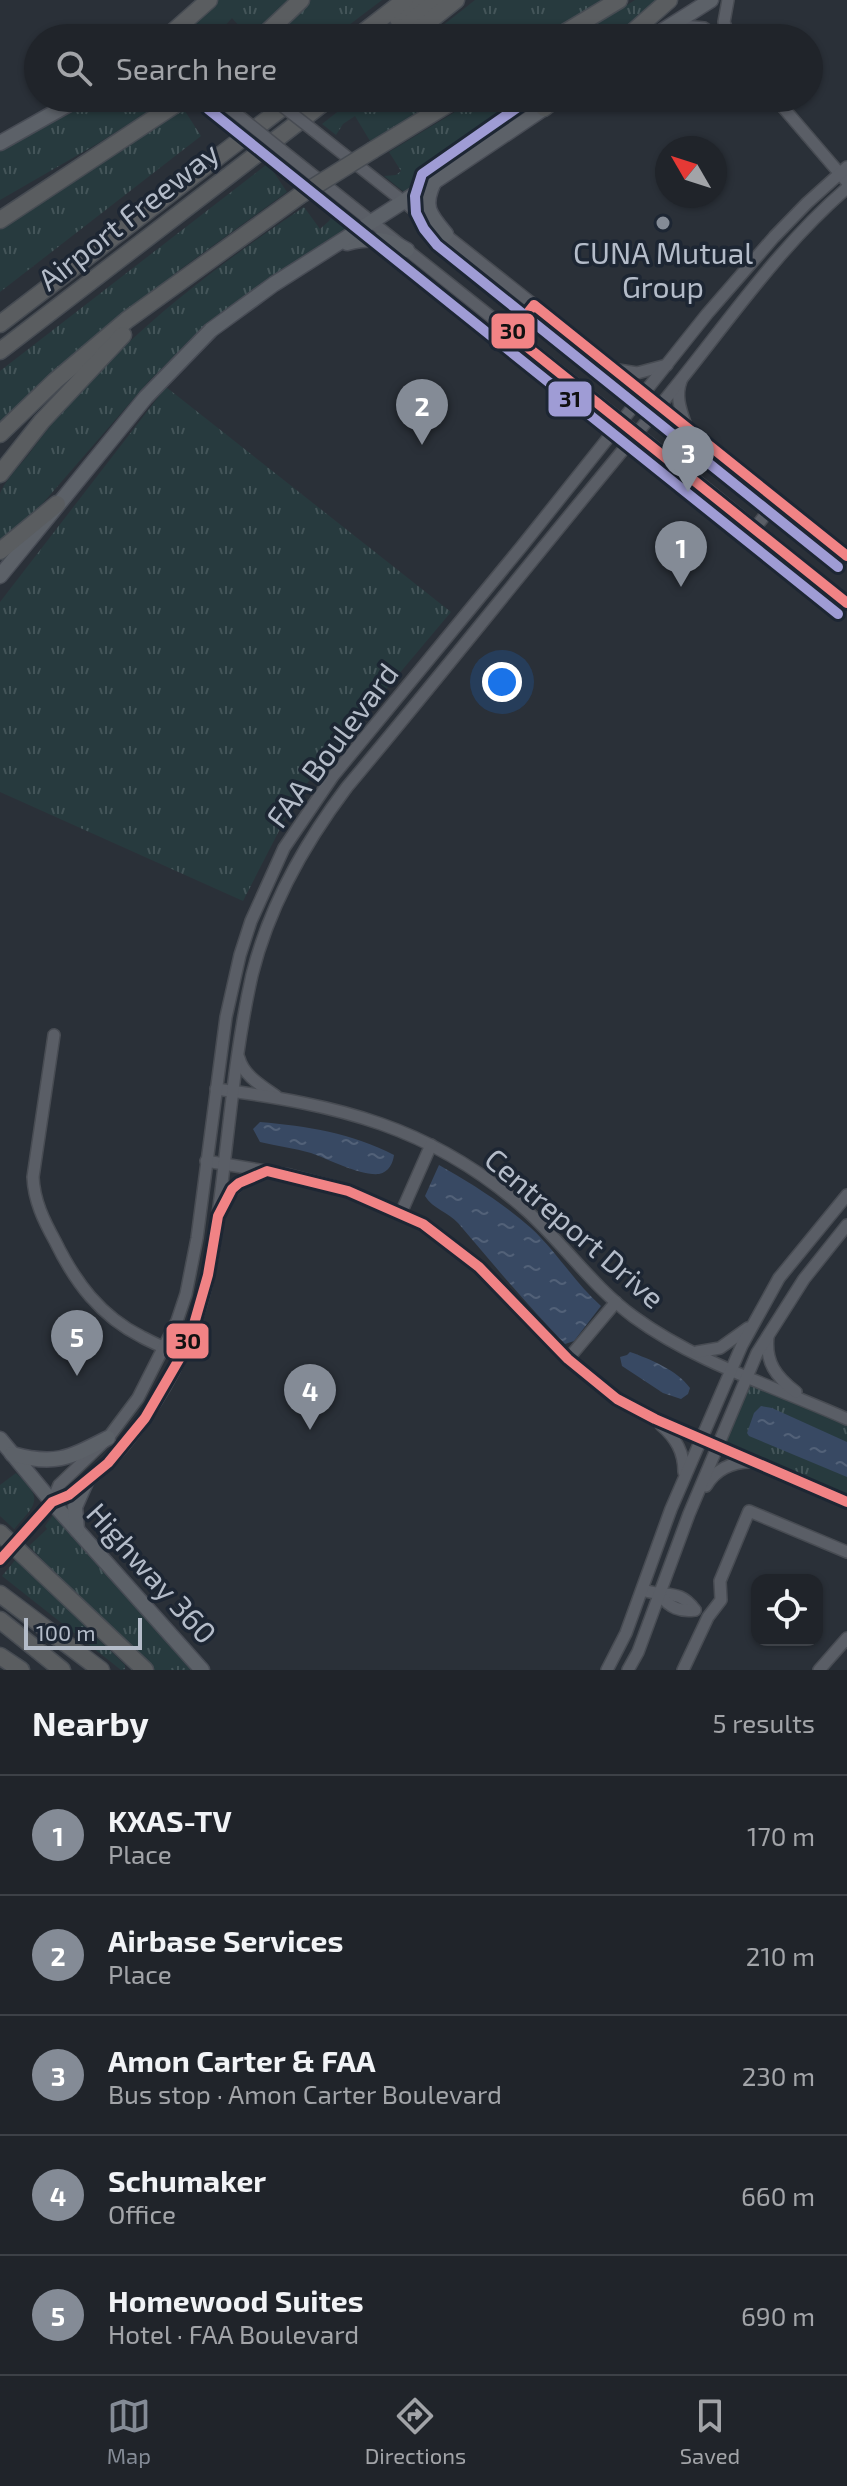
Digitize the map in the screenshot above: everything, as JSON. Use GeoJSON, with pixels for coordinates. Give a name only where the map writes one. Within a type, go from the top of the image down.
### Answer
{"type":"FeatureCollection","features":[{"type":"Feature","properties":{"kind":"highway"},"geometry":{"type":"LineString","coordinates":[[185,24],[209,0]]}},
{"type":"Feature","properties":{"kind":"highway"},"geometry":{"type":"LineString","coordinates":[[276,24],[301,0]]}},
{"type":"Feature","properties":{"kind":"highway"},"geometry":{"type":"LineString","coordinates":[[374,24],[405,0]]}},
{"type":"Feature","properties":{"kind":"highway"},"geometry":{"type":"LineString","coordinates":[[391,24],[422,0]]}},
{"type":"Feature","properties":{"kind":"highway"},"geometry":{"type":"LineString","coordinates":[[408,24],[438,0]]}},
{"type":"Feature","properties":{"kind":"highway"},"geometry":{"type":"LineString","coordinates":[[426,24],[456,0]]}},
{"type":"Feature","properties":{"kind":"highway"},"geometry":{"type":"LineString","coordinates":[[579,24],[619,0]]}},
{"type":"Feature","properties":{"kind":"highway"},"geometry":{"type":"LineString","coordinates":[[642,24],[669,0]]}},
{"type":"Feature","properties":{"kind":"highway"},"geometry":{"type":"LineString","coordinates":[[0,220],[164,112]]}},
{"type":"Feature","properties":{"kind":"highway","name":"Airport Freeway"},"geometry":{"type":"LineString","coordinates":[[0,311],[257,112]]}},
{"type":"Feature","properties":{"kind":"highway"},"geometry":{"type":"LineString","coordinates":[[0,324],[277,112]]}},
{"type":"Feature","properties":{"kind":"highway"},"geometry":{"type":"LineString","coordinates":[[0,337],[294,112]]}},
{"type":"Feature","properties":{"kind":"highway","name":"Airport Freeway"},"geometry":{"type":"LineString","coordinates":[[0,351],[312,112]]}},
{"type":"Feature","properties":{"kind":"highway"},"geometry":{"type":"LineString","coordinates":[[0,434],[91,349],[127,320],[299,196],[435,112]]}},
{"type":"Feature","properties":{"kind":"highway"},"geometry":{"type":"LineString","coordinates":[[0,210],[52,185]]}},
{"type":"Feature","properties":{"kind":"highway"},"geometry":{"type":"LineString","coordinates":[[0,474],[42,421],[99,359],[151,308],[211,258]]}},
{"type":"Feature","properties":{"kind":"highway"},"geometry":{"type":"LineString","coordinates":[[0,551],[57,504]]}},
{"type":"Feature","properties":{"kind":"highway"},"geometry":{"type":"LineString","coordinates":[[0,1533],[145,1670]]}},
{"type":"Feature","properties":{"kind":"highway"},"geometry":{"type":"LineString","coordinates":[[0,1594],[101,1670]]}},
{"type":"Feature","properties":{"kind":"highway"},"geometry":{"type":"LineString","coordinates":[[0,1620],[62,1670]]}},
{"type":"Feature","properties":{"kind":"highway"},"geometry":{"type":"LineString","coordinates":[[0,1656],[21,1670]]}},
{"type":"Feature","properties":{"kind":"main road"},"geometry":{"type":"LineString","coordinates":[[674,24],[711,0]]}},
{"type":"Feature","properties":{"kind":"main road"},"geometry":{"type":"LineString","coordinates":[[0,143],[55,112]]}},
{"type":"Feature","properties":{"kind":"main road"},"geometry":{"type":"LineString","coordinates":[[0,576],[146,397],[211,330],[274,284],[537,112]]}},
{"type":"Feature","properties":{"kind":"main road"},"geometry":{"type":"LineString","coordinates":[[434,182],[428,193],[427,205],[446,234]]}},
{"type":"Feature","properties":{"kind":"main road"},"geometry":{"type":"LineString","coordinates":[[331,247],[363,238],[388,241],[407,250]]}},
{"type":"Feature","properties":{"kind":"main road"},"geometry":{"type":"LineString","coordinates":[[12,1454],[43,1461],[56,1460],[108,1438]]}},
{"type":"Feature","properties":{"kind":"main road","name":"Highway 360"},"geometry":{"type":"LineString","coordinates":[[0,1439],[202,1670]]}},
{"type":"Feature","properties":{"kind":"main road"},"geometry":{"type":"LineString","coordinates":[[77,1530],[75,1507],[86,1482]]}},
{"type":"Feature","properties":{"kind":"street"},"geometry":{"type":"LineString","coordinates":[[725,24],[728,0]]}},
{"type":"Feature","properties":{"kind":"street"},"geometry":{"type":"LineString","coordinates":[[234,112],[847,603]]}},
{"type":"Feature","properties":{"kind":"street"},"geometry":{"type":"LineString","coordinates":[[292,112],[847,556]]}},
{"type":"Feature","properties":{"kind":"street"},"geometry":{"type":"LineString","coordinates":[[787,112],[845,177]]}},
{"type":"Feature","properties":{"kind":"street","name":"FAA Boulevard"},"geometry":{"type":"LineString","coordinates":[[0,1560],[52,1502],[59,1485],[108,1438],[138,1398],[182,1308],[192,1267],[226,1017],[240,955],[284,848],[325,787],[707,314],[774,237],[845,177]]}},
{"type":"Feature","properties":{"kind":"street","name":"FAA Boulevard"},"geometry":{"type":"LineString","coordinates":[[52,1502],[69,1495],[86,1482],[128,1441],[161,1395],[181,1356],[201,1303],[214,1247],[233,1091],[253,973],[268,924],[299,858],[329,810],[845,177]]}},
{"type":"Feature","properties":{"kind":"street"},"geometry":{"type":"LineString","coordinates":[[511,334],[534,305]]}},
{"type":"Feature","properties":{"kind":"street"},"geometry":{"type":"LineString","coordinates":[[615,369],[637,373],[667,365]]}},
{"type":"Feature","properties":{"kind":"street"},"geometry":{"type":"LineString","coordinates":[[683,375],[678,388],[686,427]]}},
{"type":"Feature","properties":{"kind":"street"},"geometry":{"type":"LineString","coordinates":[[755,528],[777,500]]}},
{"type":"Feature","properties":{"kind":"street"},"geometry":{"type":"LineString","coordinates":[[460,621],[474,632]]}},
{"type":"Feature","properties":{"kind":"street"},"geometry":{"type":"LineString","coordinates":[[266,886],[282,893]]}},
{"type":"Feature","properties":{"kind":"street"},"geometry":{"type":"LineString","coordinates":[[54,1035],[33,1177],[36,1199],[69,1269],[89,1297],[140,1337],[181,1356]]}},
{"type":"Feature","properties":{"kind":"street"},"geometry":{"type":"LineString","coordinates":[[239,1052],[241,1065],[252,1078],[280,1098]]}},
{"type":"Feature","properties":{"kind":"street","name":"Centreport Drive"},"geometry":{"type":"LineString","coordinates":[[216,1089],[351,1113],[431,1145],[486,1178],[515,1201],[548,1231],[595,1283],[650,1328],[692,1352],[847,1419]]}},
{"type":"Feature","properties":{"kind":"street"},"geometry":{"type":"LineString","coordinates":[[401,1213],[431,1145]]}},
{"type":"Feature","properties":{"kind":"street"},"geometry":{"type":"LineString","coordinates":[[206,1161],[267,1171],[348,1191],[401,1213],[446,1240],[479,1267],[568,1359],[617,1399],[655,1419],[847,1502]]}},
{"type":"Feature","properties":{"kind":"street"},"geometry":{"type":"LineString","coordinates":[[218,1216],[232,1189],[267,1171]]}},
{"type":"Feature","properties":{"kind":"street"},"geometry":{"type":"LineString","coordinates":[[607,1670],[626,1633],[657,1544],[700,1439],[753,1324],[779,1278],[847,1195]]}},
{"type":"Feature","properties":{"kind":"street"},"geometry":{"type":"LineString","coordinates":[[628,1670],[638,1652],[689,1514],[747,1376],[769,1333],[804,1279],[847,1225]]}},
{"type":"Feature","properties":{"kind":"street"},"geometry":{"type":"LineString","coordinates":[[568,1359],[616,1302]]}},
{"type":"Feature","properties":{"kind":"street"},"geometry":{"type":"LineString","coordinates":[[692,1352],[720,1348],[753,1324]]}},
{"type":"Feature","properties":{"kind":"street"},"geometry":{"type":"LineString","coordinates":[[769,1333],[767,1349],[772,1368],[780,1380],[809,1402]]}},
{"type":"Feature","properties":{"kind":"street"},"geometry":{"type":"LineString","coordinates":[[655,1419],[679,1445],[684,1469],[682,1484]]}},
{"type":"Feature","properties":{"kind":"street"},"geometry":{"type":"LineString","coordinates":[[689,1514],[711,1477],[741,1462],[754,1462]]}},
{"type":"Feature","properties":{"kind":"street"},"geometry":{"type":"LineString","coordinates":[[683,1670],[708,1617],[721,1600],[720,1581],[749,1511],[847,1552]]}},
{"type":"Feature","properties":{"kind":"street"},"geometry":{"type":"LineString","coordinates":[[643,1590],[660,1595]]}},
{"type":"Feature","properties":{"kind":"street"},"geometry":{"type":"LineString","coordinates":[[819,1670],[847,1638]]}},
{"type":"Feature","properties":{"kind":"green space"},"geometry":{"type":"Polygon","coordinates":[[[217,0],[289,0],[263,24],[237,24],[232,18],[226,24],[195,24],[217,0]]]}},
{"type":"Feature","properties":{"kind":"green space"},"geometry":{"type":"Polygon","coordinates":[[[311,0],[382,0],[350,24],[286,24],[311,0]]]}},
{"type":"Feature","properties":{"kind":"green space"},"geometry":{"type":"Polygon","coordinates":[[[475,0],[607,0],[567,24],[445,24],[475,0]]]}},
{"type":"Feature","properties":{"kind":"green space"},"geometry":{"type":"Polygon","coordinates":[[[635,0],[665,0],[638,24],[596,24],[635,0]]]}},
{"type":"Feature","properties":{"kind":"green space"},"geometry":{"type":"Polygon","coordinates":[[[71,112],[147,112],[0,200],[0,150],[71,112]]]}},
{"type":"Feature","properties":{"kind":"green space"},"geometry":{"type":"Polygon","coordinates":[[[177,112],[186,112],[201,136],[0,292],[0,229],[177,112]]]}},
{"type":"Feature","properties":{"kind":"green space"},"geometry":{"type":"Polygon","coordinates":[[[337,112],[419,112],[370,141],[355,116],[343,124],[336,135],[322,124],[337,112]]]}},
{"type":"Feature","properties":{"kind":"green space"},"geometry":{"type":"Polygon","coordinates":[[[455,112],[526,112],[404,192],[384,176],[396,175],[401,171],[389,152],[455,112]]]}},
{"type":"Feature","properties":{"kind":"green space"},"geometry":{"type":"Polygon","coordinates":[[[275,158],[277,160],[269,165],[287,192],[178,271],[85,348],[0,427],[0,371],[275,158]]]}},
{"type":"Feature","properties":{"kind":"green space"},"geometry":{"type":"Polygon","coordinates":[[[304,207],[320,229],[336,208],[356,222],[265,281],[201,330],[149,381],[43,503],[0,542],[2,490],[88,382],[155,318],[228,260],[304,207]]]}},
{"type":"Feature","properties":{"kind":"green space"},"geometry":{"type":"Polygon","coordinates":[[[166,387],[451,612],[298,794],[243,901],[0,792],[0,602],[166,387]]]}},
{"type":"Feature","properties":{"kind":"green space"},"geometry":{"type":"Polygon","coordinates":[[[748,1385],[758,1386],[847,1425],[847,1496],[725,1442],[748,1385]]]}},
{"type":"Feature","properties":{"kind":"green space"},"geometry":{"type":"Polygon","coordinates":[[[16,1473],[31,1489],[34,1501],[14,1529],[0,1516],[0,1485],[16,1473]]]}},
{"type":"Feature","properties":{"kind":"green space"},"geometry":{"type":"Polygon","coordinates":[[[53,1515],[193,1670],[151,1670],[29,1546],[47,1529],[45,1526],[53,1515]]]}},
{"type":"Feature","properties":{"kind":"green space"},"geometry":{"type":"Polygon","coordinates":[[[16,1559],[125,1665],[125,1669],[121,1670],[2,1576],[16,1559]]]}},
{"type":"Feature","properties":{"kind":"water"},"geometry":{"type":"Polygon","coordinates":[[[260,1122],[312,1128],[346,1136],[394,1155],[393,1161],[388,1169],[379,1174],[354,1170],[311,1153],[260,1142],[253,1129],[260,1122]]]}},
{"type":"Feature","properties":{"kind":"water"},"geometry":{"type":"Polygon","coordinates":[[[439,1165],[487,1194],[531,1228],[601,1306],[574,1341],[565,1344],[458,1223],[428,1200],[425,1196],[439,1165]]]}},
{"type":"Feature","properties":{"kind":"water"},"geometry":{"type":"Polygon","coordinates":[[[630,1352],[678,1376],[690,1388],[688,1394],[681,1399],[663,1393],[622,1366],[620,1357],[630,1352]]]}},
{"type":"Feature","properties":{"kind":"water"},"geometry":{"type":"Polygon","coordinates":[[[761,1406],[772,1408],[847,1442],[847,1477],[749,1436],[747,1433],[754,1413],[761,1406]]]}},
{"type":"Feature","properties":{"kind":"transit line","name":"31"},"geometry":{"type":"LineString","coordinates":[[212,112],[838,614]]}},
{"type":"Feature","properties":{"kind":"transit line","name":"31"},"geometry":{"type":"LineString","coordinates":[[511,112],[422,174],[415,196],[416,213],[424,229],[437,245],[838,567]]}},
{"type":"Feature","properties":{"kind":"transit line","name":"30"},"geometry":{"type":"LineString","coordinates":[[847,556],[534,305],[511,334],[847,603]]}},
{"type":"Feature","properties":{"kind":"transit line","name":"30"},"geometry":{"type":"LineString","coordinates":[[0,1560],[52,1502],[69,1495],[108,1463],[145,1418],[192,1331],[208,1275],[218,1216],[232,1189],[267,1171],[348,1191],[423,1224],[479,1267],[568,1359],[617,1399],[655,1419],[847,1502]]}},
{"type":"Feature","properties":{"kind":"place","name":"CUNA Mutual Group"},"geometry":{"type":"Point","coordinates":[663,223]}},
{"type":"Feature","properties":{"kind":"place","name":"Airbase Services"},"geometry":{"type":"Point","coordinates":[422,445]}},
{"type":"Feature","properties":{"kind":"place","name":"Amon Carter & FAA"},"geometry":{"type":"Point","coordinates":[688,492]}},
{"type":"Feature","properties":{"kind":"place","name":"KXAS-TV"},"geometry":{"type":"Point","coordinates":[681,587]}},
{"type":"Feature","properties":{"kind":"place","name":"Homewood Suites"},"geometry":{"type":"Point","coordinates":[77,1376]}},
{"type":"Feature","properties":{"kind":"place","name":"Schumaker"},"geometry":{"type":"Point","coordinates":[310,1430]}}]}
